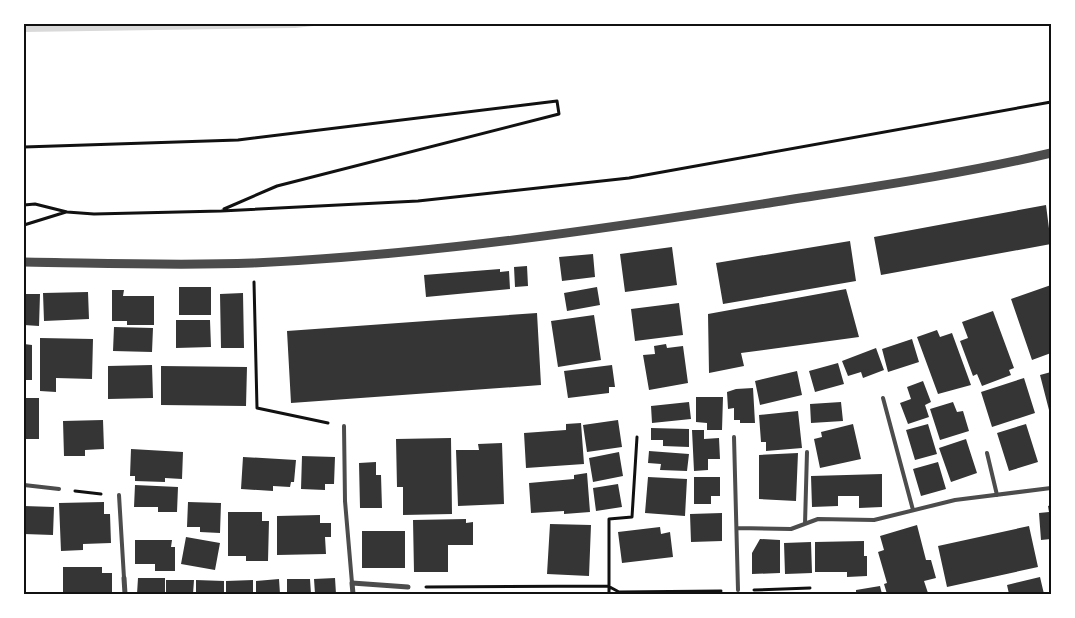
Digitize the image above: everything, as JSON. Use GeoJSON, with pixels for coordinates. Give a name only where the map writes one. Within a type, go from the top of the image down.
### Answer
{"type":"FeatureCollection","features":[{"type":"Feature","properties":{"kind":"street"},"geometry":{"type":"LineString","coordinates":[[24,262],[253,263],[441,249],[598,229],[971,171],[1051,153]]}},
{"type":"Feature","properties":{"kind":"street"},"geometry":{"type":"LineString","coordinates":[[124,578],[126,594]]}},
{"type":"Feature","properties":{"kind":"street"},"geometry":{"type":"LineString","coordinates":[[353,594],[352,583],[408,587]]}},
{"type":"Feature","properties":{"kind":"lane"},"geometry":{"type":"LineString","coordinates":[[883,398],[913,510]]}},
{"type":"Feature","properties":{"kind":"lane"},"geometry":{"type":"LineString","coordinates":[[344,426],[345,501],[352,583]]}},
{"type":"Feature","properties":{"kind":"lane"},"geometry":{"type":"LineString","coordinates":[[734,437],[738,590]]}},
{"type":"Feature","properties":{"kind":"lane"},"geometry":{"type":"LineString","coordinates":[[805,524],[807,452]]}},
{"type":"Feature","properties":{"kind":"lane"},"geometry":{"type":"LineString","coordinates":[[987,454],[997,495]]}},
{"type":"Feature","properties":{"kind":"lane"},"geometry":{"type":"LineString","coordinates":[[24,485],[60,489]]}},
{"type":"Feature","properties":{"kind":"lane"},"geometry":{"type":"LineString","coordinates":[[737,528],[791,529],[818,518],[874,520],[955,500],[1051,488]]}},
{"type":"Feature","properties":{"kind":"lane"},"geometry":{"type":"LineString","coordinates":[[119,495],[124,578]]}},
{"type":"Feature","properties":{"kind":"path"},"geometry":{"type":"LineString","coordinates":[[24,147],[238,140],[557,101],[559,114],[277,186],[221,211]]}},
{"type":"Feature","properties":{"kind":"path"},"geometry":{"type":"LineString","coordinates":[[24,204],[35,204],[67,212],[94,214],[221,211],[418,201],[629,178],[1051,102]]}},
{"type":"Feature","properties":{"kind":"path"},"geometry":{"type":"LineString","coordinates":[[24,225],[67,212]]}},
{"type":"Feature","properties":{"kind":"path"},"geometry":{"type":"LineString","coordinates":[[253,263],[257,408],[344,426]]}},
{"type":"Feature","properties":{"kind":"path"},"geometry":{"type":"LineString","coordinates":[[609,594],[610,519],[632,516],[637,437]]}},
{"type":"Feature","properties":{"kind":"path"},"geometry":{"type":"LineString","coordinates":[[60,489],[119,495]]}},
{"type":"Feature","properties":{"kind":"path"},"geometry":{"type":"LineString","coordinates":[[408,587],[608,586],[619,592],[810,588]]}},
{"type":"Feature","properties":{"kind":"shaded area"},"geometry":{"type":"Polygon","coordinates":[[[24,24],[332,24],[295,28],[24,32],[24,24]]]}},
{"type":"Feature","properties":{"kind":"building"},"geometry":{"type":"Polygon","coordinates":[[[1046,205],[1051,244],[881,275],[874,237],[1046,205]]]}},
{"type":"Feature","properties":{"kind":"building"},"geometry":{"type":"Polygon","coordinates":[[[850,241],[856,281],[723,304],[716,263],[850,241]]]}},
{"type":"Feature","properties":{"kind":"building"},"geometry":{"type":"Polygon","coordinates":[[[672,247],[677,285],[625,292],[620,254],[672,247]]]}},
{"type":"Feature","properties":{"kind":"building"},"geometry":{"type":"Polygon","coordinates":[[[593,254],[595,277],[562,281],[559,257],[593,254]]]}},
{"type":"Feature","properties":{"kind":"building"},"geometry":{"type":"Polygon","coordinates":[[[527,266],[528,286],[515,287],[514,267],[527,266]]]}},
{"type":"Feature","properties":{"kind":"building"},"geometry":{"type":"Polygon","coordinates":[[[500,269],[500,272],[509,271],[510,289],[426,297],[424,275],[500,269]]]}},
{"type":"Feature","properties":{"kind":"building"},"geometry":{"type":"Polygon","coordinates":[[[1051,285],[1051,353],[1032,360],[1011,299],[1051,285]]]}},
{"type":"Feature","properties":{"kind":"building"},"geometry":{"type":"Polygon","coordinates":[[[179,287],[211,287],[211,315],[179,315],[179,287]]]}},
{"type":"Feature","properties":{"kind":"building"},"geometry":{"type":"Polygon","coordinates":[[[597,287],[600,305],[567,311],[564,293],[597,287]]]}},
{"type":"Feature","properties":{"kind":"building"},"geometry":{"type":"Polygon","coordinates":[[[846,289],[859,337],[741,353],[744,366],[709,373],[708,314],[846,289]]]}},
{"type":"Feature","properties":{"kind":"building"},"geometry":{"type":"Polygon","coordinates":[[[112,290],[124,290],[123,296],[154,296],[154,325],[127,325],[127,321],[112,321],[112,290]]]}},
{"type":"Feature","properties":{"kind":"building"},"geometry":{"type":"Polygon","coordinates":[[[88,292],[89,319],[44,321],[43,293],[88,292]]]}},
{"type":"Feature","properties":{"kind":"building"},"geometry":{"type":"Polygon","coordinates":[[[243,293],[244,348],[221,348],[220,294],[243,293]]]}},
{"type":"Feature","properties":{"kind":"building"},"geometry":{"type":"Polygon","coordinates":[[[24,294],[40,294],[39,326],[24,325],[24,294]]]}},
{"type":"Feature","properties":{"kind":"building"},"geometry":{"type":"Polygon","coordinates":[[[679,303],[683,335],[635,341],[631,309],[679,303]]]}},
{"type":"Feature","properties":{"kind":"building"},"geometry":{"type":"Polygon","coordinates":[[[993,311],[1014,368],[1009,370],[1011,375],[982,386],[977,374],[973,376],[960,341],[968,338],[962,322],[993,311]]]}},
{"type":"Feature","properties":{"kind":"building"},"geometry":{"type":"Polygon","coordinates":[[[537,313],[541,385],[291,403],[287,331],[537,313]]]}},
{"type":"Feature","properties":{"kind":"building"},"geometry":{"type":"Polygon","coordinates":[[[594,315],[601,360],[558,367],[551,321],[594,315]]]}},
{"type":"Feature","properties":{"kind":"building"},"geometry":{"type":"Polygon","coordinates":[[[176,320],[210,320],[211,347],[176,348],[176,320]]]}},
{"type":"Feature","properties":{"kind":"building"},"geometry":{"type":"Polygon","coordinates":[[[114,327],[153,328],[152,352],[113,351],[114,327]]]}},
{"type":"Feature","properties":{"kind":"building"},"geometry":{"type":"Polygon","coordinates":[[[937,330],[940,337],[952,333],[971,385],[938,394],[917,337],[937,330]]]}},
{"type":"Feature","properties":{"kind":"building"},"geometry":{"type":"Polygon","coordinates":[[[40,338],[93,339],[92,379],[56,378],[56,392],[40,391],[40,338]]]}},
{"type":"Feature","properties":{"kind":"building"},"geometry":{"type":"Polygon","coordinates":[[[912,339],[919,362],[888,372],[882,349],[912,339]]]}},
{"type":"Feature","properties":{"kind":"building"},"geometry":{"type":"Polygon","coordinates":[[[24,344],[32,345],[32,380],[24,380],[24,344]]]}},
{"type":"Feature","properties":{"kind":"building"},"geometry":{"type":"Polygon","coordinates":[[[666,344],[667,348],[683,346],[688,383],[649,390],[643,355],[655,354],[654,346],[666,344]]]}},
{"type":"Feature","properties":{"kind":"building"},"geometry":{"type":"Polygon","coordinates":[[[876,348],[884,370],[863,378],[861,372],[848,376],[842,361],[876,348]]]}},
{"type":"Feature","properties":{"kind":"building"},"geometry":{"type":"Polygon","coordinates":[[[838,363],[844,384],[815,392],[809,371],[838,363]]]}},
{"type":"Feature","properties":{"kind":"building"},"geometry":{"type":"Polygon","coordinates":[[[152,365],[153,398],[108,399],[108,366],[152,365]]]}},
{"type":"Feature","properties":{"kind":"building"},"geometry":{"type":"Polygon","coordinates":[[[612,365],[615,387],[609,387],[609,393],[568,398],[564,371],[612,365]]]}},
{"type":"Feature","properties":{"kind":"building"},"geometry":{"type":"Polygon","coordinates":[[[161,366],[247,367],[246,406],[161,405],[161,366]]]}},
{"type":"Feature","properties":{"kind":"building"},"geometry":{"type":"Polygon","coordinates":[[[797,371],[802,395],[760,405],[755,381],[797,371]]]}},
{"type":"Feature","properties":{"kind":"building"},"geometry":{"type":"Polygon","coordinates":[[[1051,372],[1051,410],[1049,410],[1040,375],[1051,372]]]}},
{"type":"Feature","properties":{"kind":"building"},"geometry":{"type":"Polygon","coordinates":[[[1024,378],[1035,413],[992,427],[981,392],[1024,378]]]}},
{"type":"Feature","properties":{"kind":"building"},"geometry":{"type":"Polygon","coordinates":[[[923,381],[931,402],[925,405],[929,417],[908,424],[900,403],[911,399],[907,387],[923,381]]]}},
{"type":"Feature","properties":{"kind":"building"},"geometry":{"type":"Polygon","coordinates":[[[753,388],[755,423],[740,423],[740,420],[734,420],[734,408],[728,409],[727,392],[736,389],[753,388]]]}},
{"type":"Feature","properties":{"kind":"building"},"geometry":{"type":"Polygon","coordinates":[[[696,397],[723,397],[722,430],[707,430],[707,423],[696,422],[696,397]]]}},
{"type":"Feature","properties":{"kind":"building"},"geometry":{"type":"Polygon","coordinates":[[[24,398],[39,398],[39,439],[24,439],[24,398]]]}},
{"type":"Feature","properties":{"kind":"building"},"geometry":{"type":"Polygon","coordinates":[[[689,402],[691,419],[652,423],[651,406],[689,402]]]}},
{"type":"Feature","properties":{"kind":"building"},"geometry":{"type":"Polygon","coordinates":[[[841,402],[843,421],[811,423],[810,404],[841,402]]]}},
{"type":"Feature","properties":{"kind":"building"},"geometry":{"type":"Polygon","coordinates":[[[953,402],[957,412],[963,411],[969,431],[940,440],[930,409],[953,402]]]}},
{"type":"Feature","properties":{"kind":"building"},"geometry":{"type":"Polygon","coordinates":[[[798,411],[802,448],[766,451],[766,442],[761,442],[759,415],[798,411]]]}},
{"type":"Feature","properties":{"kind":"building"},"geometry":{"type":"Polygon","coordinates":[[[103,420],[104,449],[85,450],[85,456],[64,456],[63,421],[103,420]]]}},
{"type":"Feature","properties":{"kind":"building"},"geometry":{"type":"Polygon","coordinates":[[[618,420],[622,447],[587,452],[583,425],[618,420]]]}},
{"type":"Feature","properties":{"kind":"building"},"geometry":{"type":"Polygon","coordinates":[[[581,423],[584,464],[526,468],[524,433],[566,430],[566,424],[581,423]]]}},
{"type":"Feature","properties":{"kind":"building"},"geometry":{"type":"Polygon","coordinates":[[[853,424],[861,459],[820,468],[814,439],[822,437],[821,432],[853,424]]]}},
{"type":"Feature","properties":{"kind":"building"},"geometry":{"type":"Polygon","coordinates":[[[928,424],[937,454],[915,460],[906,430],[928,424]]]}},
{"type":"Feature","properties":{"kind":"building"},"geometry":{"type":"Polygon","coordinates":[[[1026,424],[1038,462],[1009,471],[997,433],[1026,424]]]}},
{"type":"Feature","properties":{"kind":"building"},"geometry":{"type":"Polygon","coordinates":[[[651,428],[689,429],[689,447],[663,446],[663,440],[651,440],[651,428]]]}},
{"type":"Feature","properties":{"kind":"building"},"geometry":{"type":"Polygon","coordinates":[[[692,430],[704,430],[704,439],[719,438],[720,459],[708,459],[708,470],[694,471],[692,430]]]}},
{"type":"Feature","properties":{"kind":"building"},"geometry":{"type":"Polygon","coordinates":[[[451,438],[452,514],[403,515],[403,487],[397,487],[396,439],[451,438]]]}},
{"type":"Feature","properties":{"kind":"building"},"geometry":{"type":"Polygon","coordinates":[[[966,439],[977,473],[951,482],[939,448],[966,439]]]}},
{"type":"Feature","properties":{"kind":"building"},"geometry":{"type":"Polygon","coordinates":[[[502,443],[504,504],[458,506],[456,450],[479,450],[478,444],[502,443]]]}},
{"type":"Feature","properties":{"kind":"building"},"geometry":{"type":"Polygon","coordinates":[[[131,449],[183,452],[182,479],[165,478],[165,482],[135,481],[135,476],[130,476],[131,449]]]}},
{"type":"Feature","properties":{"kind":"building"},"geometry":{"type":"Polygon","coordinates":[[[649,451],[689,454],[687,471],[660,470],[661,464],[648,463],[649,451]]]}},
{"type":"Feature","properties":{"kind":"building"},"geometry":{"type":"Polygon","coordinates":[[[619,452],[623,476],[593,482],[589,458],[619,452]]]}},
{"type":"Feature","properties":{"kind":"building"},"geometry":{"type":"Polygon","coordinates":[[[798,453],[796,501],[759,499],[759,455],[798,453]]]}},
{"type":"Feature","properties":{"kind":"building"},"geometry":{"type":"Polygon","coordinates":[[[302,456],[335,457],[334,484],[325,484],[325,490],[301,489],[302,456]]]}},
{"type":"Feature","properties":{"kind":"building"},"geometry":{"type":"Polygon","coordinates":[[[243,457],[296,460],[294,482],[291,482],[290,487],[273,486],[273,491],[241,489],[243,457]]]}},
{"type":"Feature","properties":{"kind":"building"},"geometry":{"type":"Polygon","coordinates":[[[376,462],[376,475],[381,475],[382,508],[360,508],[359,463],[376,462]]]}},
{"type":"Feature","properties":{"kind":"building"},"geometry":{"type":"Polygon","coordinates":[[[938,462],[946,489],[921,496],[913,469],[938,462]]]}},
{"type":"Feature","properties":{"kind":"building"},"geometry":{"type":"Polygon","coordinates":[[[587,473],[590,512],[564,514],[564,511],[531,513],[529,483],[574,479],[574,475],[587,473]]]}},
{"type":"Feature","properties":{"kind":"building"},"geometry":{"type":"Polygon","coordinates":[[[882,474],[882,507],[859,508],[859,496],[838,496],[838,506],[812,507],[811,476],[882,474]]]}},
{"type":"Feature","properties":{"kind":"building"},"geometry":{"type":"Polygon","coordinates":[[[648,477],[687,479],[685,516],[645,513],[648,477]]]}},
{"type":"Feature","properties":{"kind":"building"},"geometry":{"type":"Polygon","coordinates":[[[694,477],[720,477],[720,496],[711,496],[711,504],[694,504],[694,477]]]}},
{"type":"Feature","properties":{"kind":"building"},"geometry":{"type":"Polygon","coordinates":[[[618,484],[622,507],[596,511],[593,488],[618,484]]]}},
{"type":"Feature","properties":{"kind":"building"},"geometry":{"type":"Polygon","coordinates":[[[135,485],[178,487],[177,512],[158,512],[158,507],[134,507],[135,485]]]}},
{"type":"Feature","properties":{"kind":"building"},"geometry":{"type":"Polygon","coordinates":[[[104,502],[104,514],[110,514],[111,543],[83,544],[83,550],[61,551],[59,503],[104,502]]]}},
{"type":"Feature","properties":{"kind":"building"},"geometry":{"type":"Polygon","coordinates":[[[188,502],[221,503],[220,533],[200,532],[200,527],[187,527],[188,502]]]}},
{"type":"Feature","properties":{"kind":"building"},"geometry":{"type":"Polygon","coordinates":[[[1051,505],[1051,539],[1041,540],[1039,513],[1049,512],[1048,506],[1051,505]]]}},
{"type":"Feature","properties":{"kind":"building"},"geometry":{"type":"Polygon","coordinates":[[[24,506],[54,507],[53,535],[24,534],[24,506]]]}},
{"type":"Feature","properties":{"kind":"building"},"geometry":{"type":"Polygon","coordinates":[[[228,512],[262,512],[262,521],[269,521],[268,561],[246,561],[246,556],[228,556],[228,512]]]}},
{"type":"Feature","properties":{"kind":"building"},"geometry":{"type":"Polygon","coordinates":[[[722,513],[722,541],[691,542],[690,514],[722,513]]]}},
{"type":"Feature","properties":{"kind":"building"},"geometry":{"type":"Polygon","coordinates":[[[320,515],[320,523],[331,523],[331,537],[325,537],[326,554],[277,555],[277,516],[320,515]]]}},
{"type":"Feature","properties":{"kind":"building"},"geometry":{"type":"Polygon","coordinates":[[[466,519],[466,523],[473,522],[473,545],[448,545],[448,572],[414,572],[413,520],[466,519]]]}},
{"type":"Feature","properties":{"kind":"building"},"geometry":{"type":"Polygon","coordinates":[[[550,524],[591,525],[589,576],[547,574],[550,524]]]}},
{"type":"Feature","properties":{"kind":"building"},"geometry":{"type":"Polygon","coordinates":[[[917,525],[926,560],[931,560],[936,578],[924,581],[928,593],[887,594],[884,584],[887,583],[878,552],[884,550],[880,536],[917,525]]]}},
{"type":"Feature","properties":{"kind":"building"},"geometry":{"type":"Polygon","coordinates":[[[1029,526],[1038,567],[947,587],[938,546],[1029,526]]]}},
{"type":"Feature","properties":{"kind":"building"},"geometry":{"type":"Polygon","coordinates":[[[660,527],[661,534],[670,532],[673,557],[622,563],[618,532],[660,527]]]}},
{"type":"Feature","properties":{"kind":"building"},"geometry":{"type":"Polygon","coordinates":[[[362,531],[405,531],[405,568],[362,568],[362,531]]]}},
{"type":"Feature","properties":{"kind":"building"},"geometry":{"type":"Polygon","coordinates":[[[186,537],[220,543],[215,570],[181,564],[186,537]]]}},
{"type":"Feature","properties":{"kind":"building"},"geometry":{"type":"Polygon","coordinates":[[[760,539],[780,540],[780,573],[752,574],[752,553],[760,539]]]}},
{"type":"Feature","properties":{"kind":"building"},"geometry":{"type":"Polygon","coordinates":[[[135,540],[172,540],[171,547],[175,547],[175,571],[155,571],[155,564],[135,564],[135,540]]]}},
{"type":"Feature","properties":{"kind":"building"},"geometry":{"type":"Polygon","coordinates":[[[864,541],[864,556],[867,556],[867,576],[847,577],[847,572],[815,572],[815,542],[864,541]]]}},
{"type":"Feature","properties":{"kind":"building"},"geometry":{"type":"Polygon","coordinates":[[[811,542],[812,573],[785,574],[784,543],[811,542]]]}},
{"type":"Feature","properties":{"kind":"building"},"geometry":{"type":"Polygon","coordinates":[[[63,567],[102,567],[102,573],[112,573],[112,594],[63,594],[63,567]]]}},
{"type":"Feature","properties":{"kind":"building"},"geometry":{"type":"Polygon","coordinates":[[[1040,577],[1044,594],[1009,594],[1007,585],[1040,577]]]}},
{"type":"Feature","properties":{"kind":"building"},"geometry":{"type":"Polygon","coordinates":[[[138,578],[165,578],[165,594],[137,594],[138,578]]]}},
{"type":"Feature","properties":{"kind":"building"},"geometry":{"type":"Polygon","coordinates":[[[335,578],[336,594],[315,594],[314,579],[335,578]]]}},
{"type":"Feature","properties":{"kind":"building"},"geometry":{"type":"Polygon","coordinates":[[[279,579],[280,594],[256,594],[256,581],[279,579]]]}},
{"type":"Feature","properties":{"kind":"building"},"geometry":{"type":"Polygon","coordinates":[[[287,579],[310,579],[311,594],[287,594],[287,579]]]}},
{"type":"Feature","properties":{"kind":"building"},"geometry":{"type":"Polygon","coordinates":[[[166,580],[194,580],[193,594],[166,594],[166,580]]]}},
{"type":"Feature","properties":{"kind":"building"},"geometry":{"type":"Polygon","coordinates":[[[196,580],[224,581],[224,594],[196,594],[196,580]]]}},
{"type":"Feature","properties":{"kind":"building"},"geometry":{"type":"Polygon","coordinates":[[[253,580],[253,594],[226,594],[226,581],[253,580]]]}},
{"type":"Feature","properties":{"kind":"building"},"geometry":{"type":"Polygon","coordinates":[[[880,586],[882,594],[856,594],[856,590],[880,586]]]}}]}
